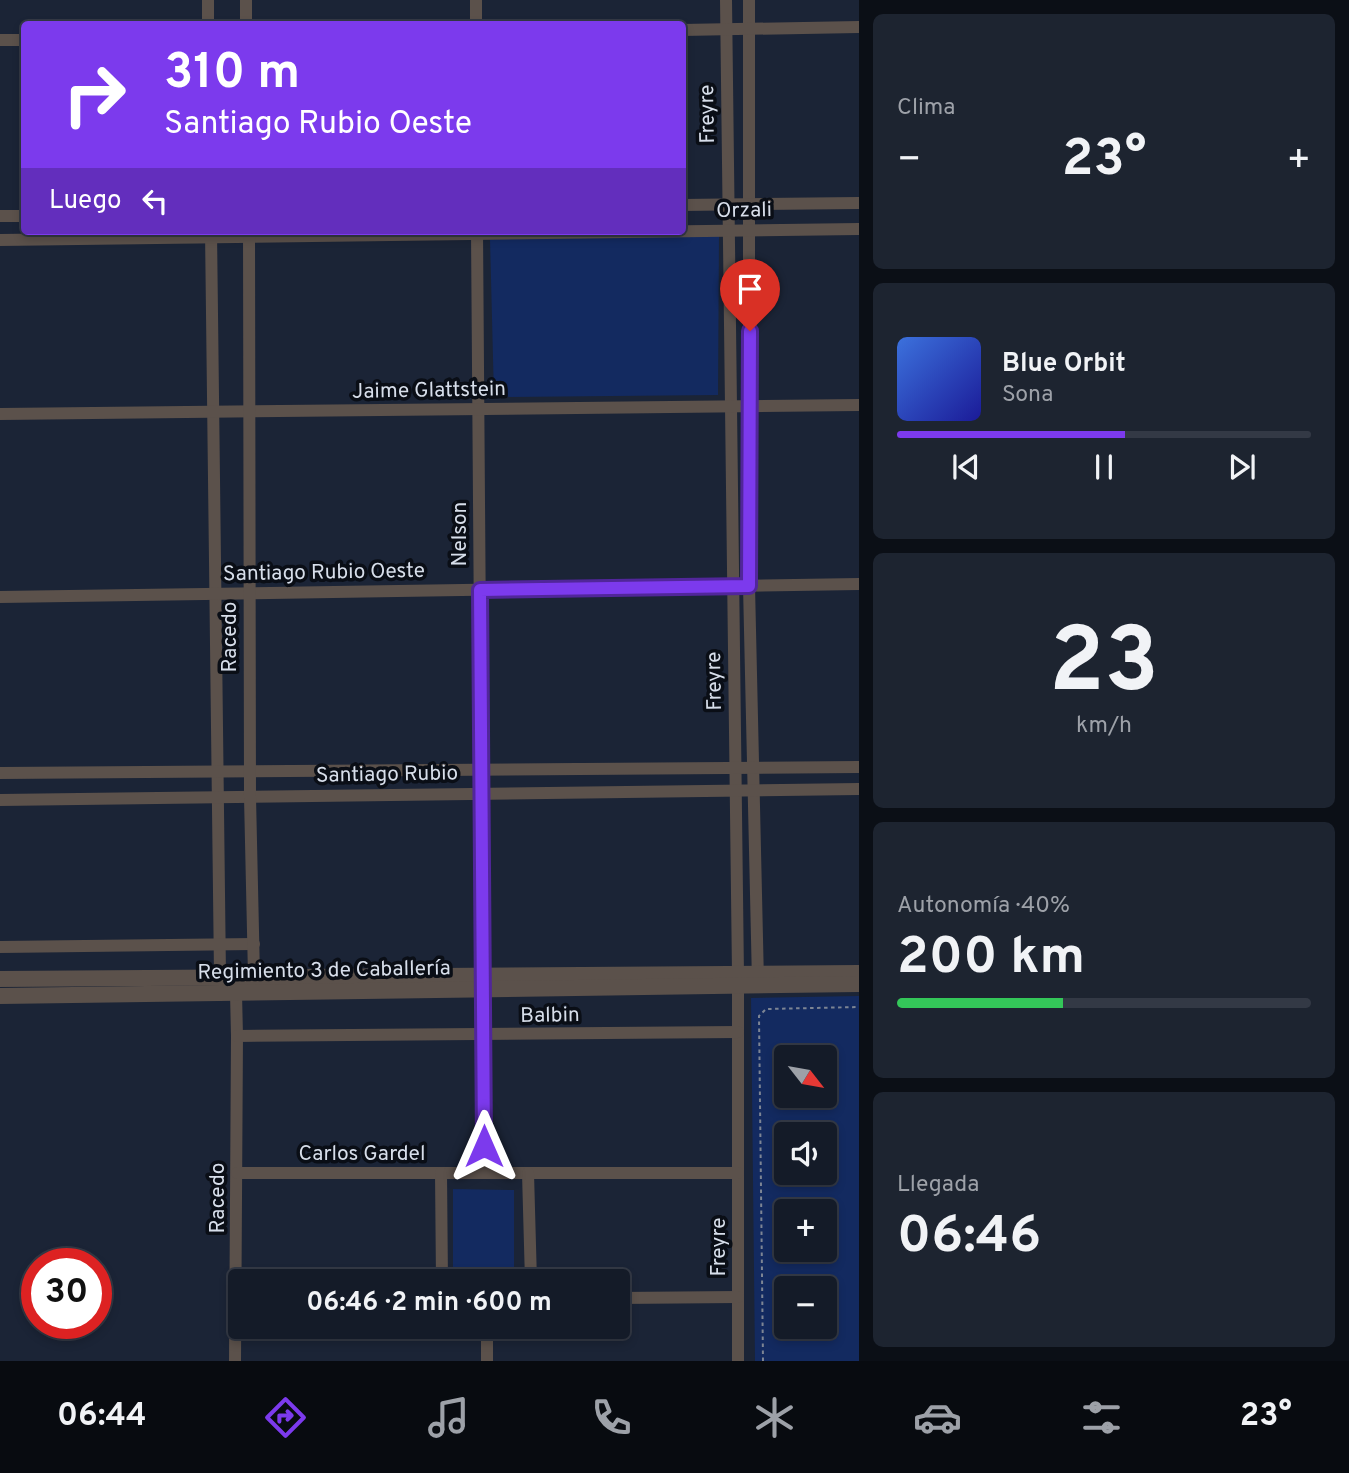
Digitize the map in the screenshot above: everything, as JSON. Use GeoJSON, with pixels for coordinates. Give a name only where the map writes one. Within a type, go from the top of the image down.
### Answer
{"type":"FeatureCollection","features":[{"type":"Feature","properties":{"kind":"street"},"geometry":{"type":"LineString","coordinates":[[208,0],[208,21]]}},
{"type":"Feature","properties":{"kind":"street"},"geometry":{"type":"LineString","coordinates":[[246,0],[246,21]]}},
{"type":"Feature","properties":{"kind":"street"},"geometry":{"type":"LineString","coordinates":[[476,0],[476,21]]}},
{"type":"Feature","properties":{"kind":"street","name":"Freyre"},"geometry":{"type":"LineString","coordinates":[[726,0],[738,981],[738,1361]]}},
{"type":"Feature","properties":{"kind":"street","name":"Freyre"},"geometry":{"type":"LineString","coordinates":[[749,0],[749,586],[758,981]]}},
{"type":"Feature","properties":{"kind":"street"},"geometry":{"type":"LineString","coordinates":[[686,30],[859,27]]}},
{"type":"Feature","properties":{"kind":"street"},"geometry":{"type":"LineString","coordinates":[[0,40],[21,40]]}},
{"type":"Feature","properties":{"kind":"street","name":"Orzali"},"geometry":{"type":"LineString","coordinates":[[686,205],[859,203]]}},
{"type":"Feature","properties":{"kind":"street"},"geometry":{"type":"LineString","coordinates":[[0,216],[21,215]]}},
{"type":"Feature","properties":{"kind":"street","name":"Orzali"},"geometry":{"type":"LineString","coordinates":[[686,231],[859,229]]}},
{"type":"Feature","properties":{"kind":"street","name":"Orzali"},"geometry":{"type":"LineString","coordinates":[[0,240],[176,235]]}},
{"type":"Feature","properties":{"kind":"street","name":"Racedo"},"geometry":{"type":"LineString","coordinates":[[211,235],[220,975]]}},
{"type":"Feature","properties":{"kind":"street","name":"Racedo"},"geometry":{"type":"LineString","coordinates":[[249,235],[250,797],[254,976]]}},
{"type":"Feature","properties":{"kind":"street","name":"Nelson"},"geometry":{"type":"LineString","coordinates":[[477,235],[484,1173]]}},
{"type":"Feature","properties":{"kind":"street","name":"Jaime Glattstein"},"geometry":{"type":"LineString","coordinates":[[0,414],[859,405]]}},
{"type":"Feature","properties":{"kind":"street","name":"Santiago Rubio Oeste"},"geometry":{"type":"LineString","coordinates":[[0,597],[859,584]]}},
{"type":"Feature","properties":{"kind":"street","name":"Santiago Rubio"},"geometry":{"type":"LineString","coordinates":[[0,774],[859,767]]}},
{"type":"Feature","properties":{"kind":"street","name":"Santiago Rubio"},"geometry":{"type":"LineString","coordinates":[[0,800],[859,789]]}},
{"type":"Feature","properties":{"kind":"street"},"geometry":{"type":"LineString","coordinates":[[0,947],[254,944]]}},
{"type":"Feature","properties":{"kind":"street","name":"Regimiento 3 de Caballería"},"geometry":{"type":"LineString","coordinates":[[758,981],[859,973]]}},
{"type":"Feature","properties":{"kind":"street"},"geometry":{"type":"LineString","coordinates":[[220,975],[236,993],[254,976]]}},
{"type":"Feature","properties":{"kind":"street","name":"Regimiento 3 de Caballería"},"geometry":{"type":"LineString","coordinates":[[0,979],[220,975],[484,982],[758,981],[859,984]]}},
{"type":"Feature","properties":{"kind":"street","name":"Regimiento 3 de Caballería"},"geometry":{"type":"LineString","coordinates":[[0,996],[236,993],[484,982]]}},
{"type":"Feature","properties":{"kind":"street","name":"Racedo"},"geometry":{"type":"LineString","coordinates":[[236,993],[238,1269]]}},
{"type":"Feature","properties":{"kind":"street","name":"Balbin"},"geometry":{"type":"LineString","coordinates":[[237,1036],[738,1032]]}},
{"type":"Feature","properties":{"kind":"street","name":"Carlos Gardel"},"geometry":{"type":"LineString","coordinates":[[237,1173],[738,1173]]}},
{"type":"Feature","properties":{"kind":"street"},"geometry":{"type":"LineString","coordinates":[[441,1173],[442,1269]]}},
{"type":"Feature","properties":{"kind":"street"},"geometry":{"type":"LineString","coordinates":[[528,1173],[531,1269]]}},
{"type":"Feature","properties":{"kind":"street"},"geometry":{"type":"LineString","coordinates":[[630,1298],[738,1297]]}},
{"type":"Feature","properties":{"kind":"street","name":"Racedo"},"geometry":{"type":"LineString","coordinates":[[235,1361],[236,1339]]}},
{"type":"Feature","properties":{"kind":"street"},"geometry":{"type":"LineString","coordinates":[[486,1361],[487,1339]]}},
{"type":"Feature","properties":{"kind":"path"},"geometry":{"type":"LineString","coordinates":[[763,1361],[759,1016],[766,1009],[859,1007]]}},
{"type":"Feature","properties":{"kind":"shaded area"},"geometry":{"type":"Polygon","coordinates":[[[719,235],[718,395],[494,397],[490,239],[719,235]]]}},
{"type":"Feature","properties":{"kind":"shaded area"},"geometry":{"type":"Polygon","coordinates":[[[859,996],[859,1361],[755,1361],[751,998],[859,996]]]}},
{"type":"Feature","properties":{"kind":"shaded area"},"geometry":{"type":"Polygon","coordinates":[[[453,1189],[514,1190],[514,1269],[453,1269],[453,1189]]]}},
{"type":"Feature","properties":{"kind":"route"},"geometry":{"type":"LineString","coordinates":[[484,1146],[480,590],[749,586],[750,331]]}}]}
